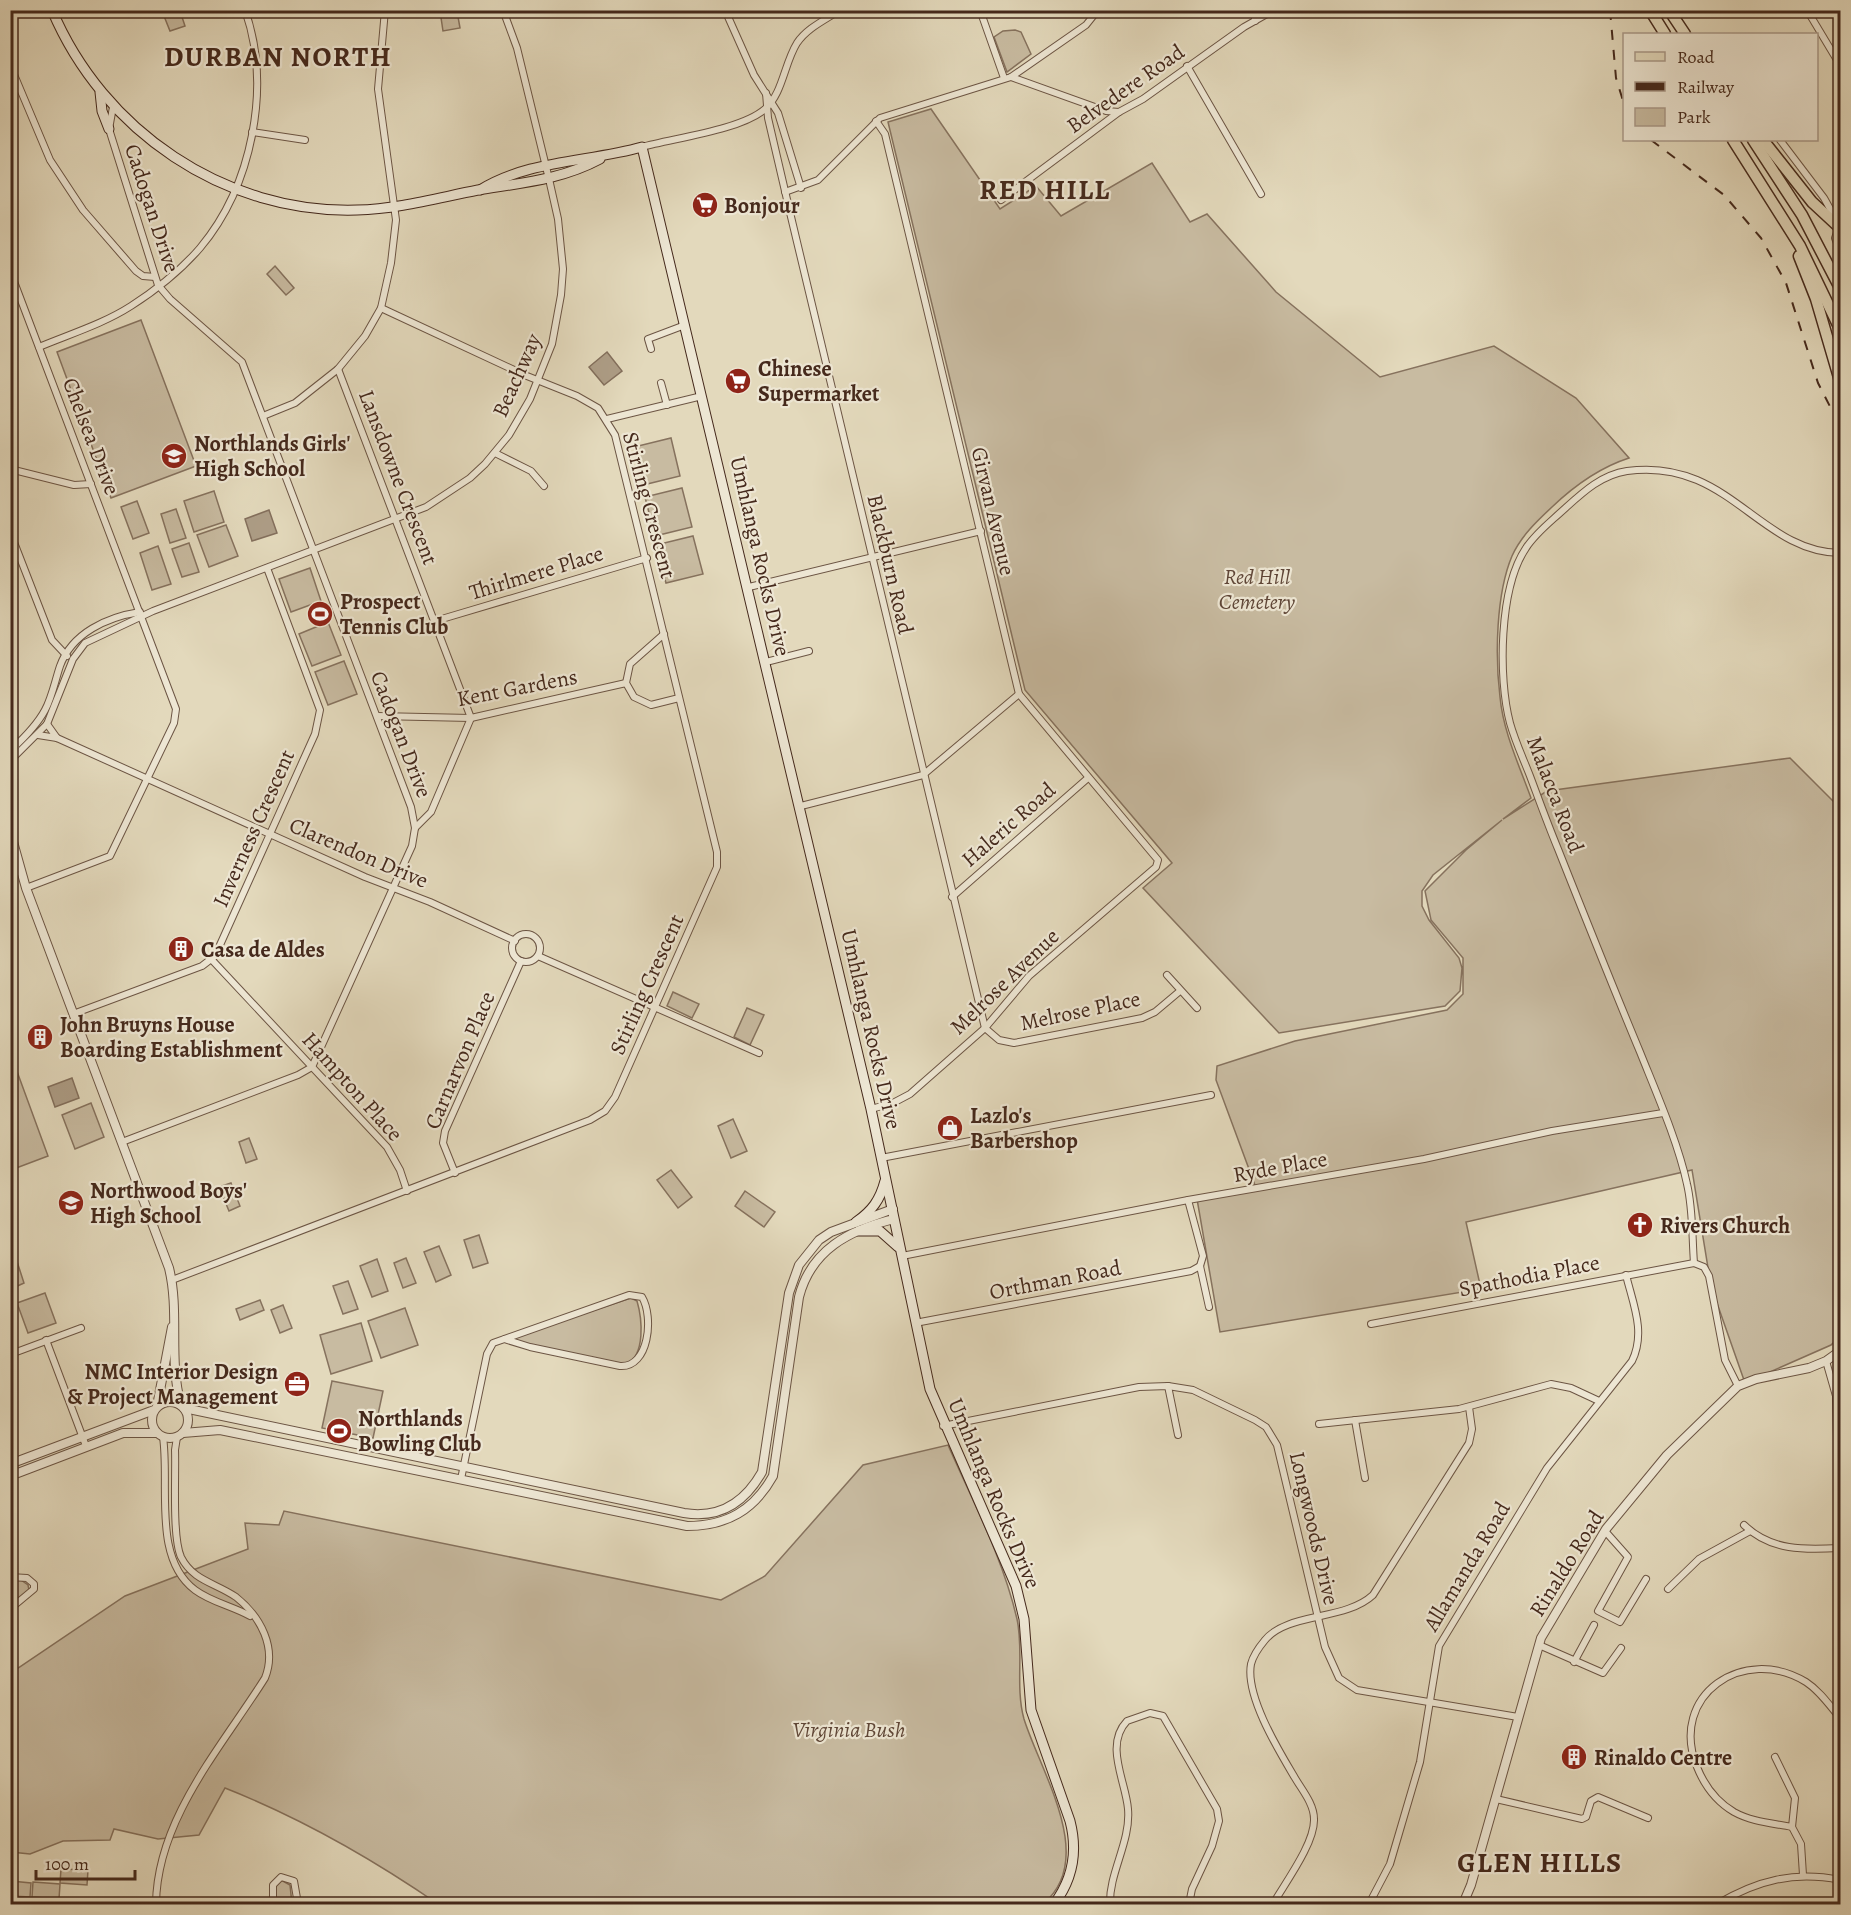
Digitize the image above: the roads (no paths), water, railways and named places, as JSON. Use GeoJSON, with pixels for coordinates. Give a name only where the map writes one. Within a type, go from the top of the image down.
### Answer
{"type":"FeatureCollection","features":[{"type":"Feature","properties":{"kind":"main road"},"geometry":{"type":"LineString","coordinates":[[52,10],[75,58],[113,107],[167,153],[201,173],[235,189],[276,201],[313,208],[356,210],[395,207],[549,179],[609,156],[642,147]]}},
{"type":"Feature","properties":{"kind":"main road"},"geometry":{"type":"LineString","coordinates":[[1650,10],[1664,33]]}},
{"type":"Feature","properties":{"kind":"main road"},"geometry":{"type":"LineString","coordinates":[[1669,10],[1683,33]]}},
{"type":"Feature","properties":{"kind":"main road"},"geometry":{"type":"LineString","coordinates":[[100,92],[102,111],[109,129]]}},
{"type":"Feature","properties":{"kind":"main road"},"geometry":{"type":"LineString","coordinates":[[1734,141],[1792,232],[1816,275],[1840,328]]}},
{"type":"Feature","properties":{"kind":"main road"},"geometry":{"type":"LineString","coordinates":[[1754,141],[1802,214],[1840,288]]}},
{"type":"Feature","properties":{"kind":"main road"},"geometry":{"type":"LineString","coordinates":[[1764,141],[1812,202],[1840,228]]}},
{"type":"Feature","properties":{"kind":"main road","name":"Umhlanga Rocks Drive"},"geometry":{"type":"LineString","coordinates":[[642,147],[801,806],[871,1109],[930,1389],[943,1426],[1012,1575],[1022,1607],[1031,1710],[1070,1821],[1074,1840],[1071,1871],[1054,1905]]}},
{"type":"Feature","properties":{"kind":"main road"},"geometry":{"type":"LineString","coordinates":[[480,190],[546,166],[609,156],[634,157],[648,169]]}},
{"type":"Feature","properties":{"kind":"main road"},"geometry":{"type":"LineString","coordinates":[[1792,232],[1816,299],[1840,381]]}},
{"type":"Feature","properties":{"kind":"main road"},"geometry":{"type":"LineString","coordinates":[[854,1227],[879,1200],[885,1179]]}},
{"type":"Feature","properties":{"kind":"main road"},"geometry":{"type":"LineString","coordinates":[[854,1227],[880,1231],[901,1252]]}},
{"type":"Feature","properties":{"kind":"street"},"geometry":{"type":"LineString","coordinates":[[39,346],[121,312],[187,263],[201,246],[235,189],[252,132],[256,64],[245,10]]}},
{"type":"Feature","properties":{"kind":"street"},"geometry":{"type":"LineString","coordinates":[[262,416],[295,403],[338,369],[365,336],[381,308],[391,263],[395,207],[378,89],[385,10]]}},
{"type":"Feature","properties":{"kind":"street","name":"Beachway"},"geometry":{"type":"LineString","coordinates":[[12,748],[28,734],[45,711],[64,655],[87,632],[153,611],[426,507],[454,490],[495,453],[518,420],[538,381],[555,329],[563,269],[558,219],[546,166],[518,48],[503,10]]}},
{"type":"Feature","properties":{"kind":"street"},"geometry":{"type":"LineString","coordinates":[[725,10],[754,75],[772,101],[801,188]]}},
{"type":"Feature","properties":{"kind":"street"},"geometry":{"type":"LineString","coordinates":[[642,147],[741,122],[766,107],[772,101],[798,42],[814,26],[840,10]]}},
{"type":"Feature","properties":{"kind":"street"},"geometry":{"type":"LineString","coordinates":[[980,10],[1004,78]]}},
{"type":"Feature","properties":{"kind":"street"},"geometry":{"type":"LineString","coordinates":[[785,192],[818,180],[876,121],[1011,77],[1086,25],[1098,10]]}},
{"type":"Feature","properties":{"kind":"street"},"geometry":{"type":"LineString","coordinates":[[1255,10],[1255,21]]}},
{"type":"Feature","properties":{"kind":"street","name":"Belvedere Road"},"geometry":{"type":"LineString","coordinates":[[1001,200],[1119,112],[1143,99],[1187,66],[1274,10]]}},
{"type":"Feature","properties":{"kind":"street"},"geometry":{"type":"LineString","coordinates":[[1807,10],[1840,65]]}},
{"type":"Feature","properties":{"kind":"street"},"geometry":{"type":"LineString","coordinates":[[10,65],[39,138],[72,194],[136,271],[143,276],[155,277]]}},
{"type":"Feature","properties":{"kind":"street"},"geometry":{"type":"LineString","coordinates":[[1187,66],[1261,194]]}},
{"type":"Feature","properties":{"kind":"street"},"geometry":{"type":"LineString","coordinates":[[1011,77],[1106,111],[1119,112]]}},
{"type":"Feature","properties":{"kind":"street","name":"Blackburn Road"},"geometry":{"type":"LineString","coordinates":[[766,93],[766,107],[785,192],[985,1028]]}},
{"type":"Feature","properties":{"kind":"street","name":"Cadogan Drive"},"geometry":{"type":"LineString","coordinates":[[113,107],[109,129],[158,285],[170,299],[236,355],[245,369],[312,551],[411,807],[415,828]]}},
{"type":"Feature","properties":{"kind":"street","name":"Girvan Avenue"},"geometry":{"type":"LineString","coordinates":[[876,121],[885,134],[1019,694],[1153,852],[1158,860],[1156,867]]}},
{"type":"Feature","properties":{"kind":"street"},"geometry":{"type":"LineString","coordinates":[[252,132],[305,140]]}},
{"type":"Feature","properties":{"kind":"street"},"geometry":{"type":"LineString","coordinates":[[1781,141],[1824,198],[1840,228],[1835,238],[1840,251]]}},
{"type":"Feature","properties":{"kind":"street","name":"Chelsea Drive"},"geometry":{"type":"LineString","coordinates":[[10,272],[176,709],[174,723],[110,856],[26,888]]}},
{"type":"Feature","properties":{"kind":"street","name":"Stirling Crescent"},"geometry":{"type":"LineString","coordinates":[[172,1280],[590,1120],[605,1111],[615,1097],[714,875],[718,860],[647,558],[615,435],[608,419],[598,408],[577,396],[538,381],[381,308]]}},
{"type":"Feature","properties":{"kind":"street"},"geometry":{"type":"LineString","coordinates":[[651,349],[648,339],[685,325]]}},
{"type":"Feature","properties":{"kind":"street","name":"Lansdowne Crescent"},"geometry":{"type":"LineString","coordinates":[[338,369],[471,718]]}},
{"type":"Feature","properties":{"kind":"street"},"geometry":{"type":"LineString","coordinates":[[661,383],[667,405]]}},
{"type":"Feature","properties":{"kind":"street","name":"Stirling Crescent"},"geometry":{"type":"LineString","coordinates":[[608,419],[702,396]]}},
{"type":"Feature","properties":{"kind":"street"},"geometry":{"type":"LineString","coordinates":[[495,453],[531,471],[543,486]]}},
{"type":"Feature","properties":{"kind":"street"},"geometry":{"type":"LineString","coordinates":[[10,469],[74,485],[91,484]]}},
{"type":"Feature","properties":{"kind":"street","name":"Malacca Road"},"geometry":{"type":"LineString","coordinates":[[1694,1263],[1687,1183],[1663,1113],[1510,723],[1504,654],[1510,586],[1526,548],[1545,526],[1597,482],[1615,473],[1634,470],[1667,471],[1692,477],[1718,489],[1796,543],[1820,551],[1840,553]]}},
{"type":"Feature","properties":{"kind":"street"},"geometry":{"type":"LineString","coordinates":[[749,587],[981,531]]}},
{"type":"Feature","properties":{"kind":"street"},"geometry":{"type":"LineString","coordinates":[[10,532],[52,640],[64,655],[73,659]]}},
{"type":"Feature","properties":{"kind":"street","name":"Thirlmere Place"},"geometry":{"type":"LineString","coordinates":[[435,621],[647,558]]}},
{"type":"Feature","properties":{"kind":"street","name":"Inverness Crescent"},"geometry":{"type":"LineString","coordinates":[[212,960],[321,717],[267,568]]}},
{"type":"Feature","properties":{"kind":"street","name":"Beachway"},"geometry":{"type":"LineString","coordinates":[[10,761],[38,735],[47,723],[77,651],[92,638],[140,615]]}},
{"type":"Feature","properties":{"kind":"street"},"geometry":{"type":"LineString","coordinates":[[664,634],[630,664],[626,683],[634,697],[651,705],[679,698]]}},
{"type":"Feature","properties":{"kind":"street"},"geometry":{"type":"LineString","coordinates":[[766,662],[809,651]]}},
{"type":"Feature","properties":{"kind":"street","name":"Kent Gardens"},"geometry":{"type":"LineString","coordinates":[[377,716],[471,718],[626,683]]}},
{"type":"Feature","properties":{"kind":"street"},"geometry":{"type":"LineString","coordinates":[[801,806],[923,775],[1019,694]]}},
{"type":"Feature","properties":{"kind":"street"},"geometry":{"type":"LineString","coordinates":[[122,1142],[298,1075],[312,1067],[412,846],[415,828],[431,812],[471,718]]}},
{"type":"Feature","properties":{"kind":"street"},"geometry":{"type":"LineString","coordinates":[[47,723],[57,738]]}},
{"type":"Feature","properties":{"kind":"street","name":"Clarendon Drive"},"geometry":{"type":"LineString","coordinates":[[38,735],[57,738],[514,941]]}},
{"type":"Feature","properties":{"kind":"street","name":"Haleric Road"},"geometry":{"type":"LineString","coordinates":[[952,897],[1088,778]]}},
{"type":"Feature","properties":{"kind":"street"},"geometry":{"type":"LineString","coordinates":[[10,831],[26,888],[172,1280],[174,1370],[182,1407],[188,1419],[175,1450],[180,1555],[196,1575],[236,1598],[267,1637],[269,1668],[175,1821],[163,1855],[156,1905]]}},
{"type":"Feature","properties":{"kind":"street"},"geometry":{"type":"LineString","coordinates":[[10,848],[17,861]]}},
{"type":"Feature","properties":{"kind":"street","name":"Melrose Avenue"},"geometry":{"type":"LineString","coordinates":[[871,1109],[893,1103],[910,1094],[985,1028],[1029,976],[1156,867]]}},
{"type":"Feature","properties":{"kind":"street"},"geometry":{"type":"LineString","coordinates":[[527,934],[536,938],[540,946],[538,956],[531,962],[521,961],[514,955],[514,941],[527,934]]}},
{"type":"Feature","properties":{"kind":"street"},"geometry":{"type":"LineString","coordinates":[[538,956],[759,1053]]}},
{"type":"Feature","properties":{"kind":"street"},"geometry":{"type":"LineString","coordinates":[[73,1014],[202,966],[212,960]]}},
{"type":"Feature","properties":{"kind":"street","name":"Hampton Place"},"geometry":{"type":"LineString","coordinates":[[212,960],[387,1147],[400,1170],[407,1191]]}},
{"type":"Feature","properties":{"kind":"street","name":"Carnarvon Place"},"geometry":{"type":"LineString","coordinates":[[454,1173],[443,1143],[445,1131],[521,961]]}},
{"type":"Feature","properties":{"kind":"street","name":"Melrose Place"},"geometry":{"type":"LineString","coordinates":[[1167,975],[1197,1008]]}},
{"type":"Feature","properties":{"kind":"street","name":"Melrose Place"},"geometry":{"type":"LineString","coordinates":[[985,1028],[999,1040],[1014,1043],[1142,1018],[1155,1012],[1180,991]]}},
{"type":"Feature","properties":{"kind":"street"},"geometry":{"type":"LineString","coordinates":[[881,1158],[1210,1095]]}},
{"type":"Feature","properties":{"kind":"street","name":"Ryde Place"},"geometry":{"type":"LineString","coordinates":[[901,1252],[1435,1157],[1552,1131],[1663,1113]]}},
{"type":"Feature","properties":{"kind":"street"},"geometry":{"type":"LineString","coordinates":[[1188,1200],[1203,1256],[1200,1266],[1209,1307]]}},
{"type":"Feature","properties":{"kind":"street"},"geometry":{"type":"LineString","coordinates":[[10,1464],[166,1402],[314,1436],[697,1516],[724,1511],[737,1503],[755,1484],[766,1458],[792,1279],[799,1265],[819,1240],[893,1214]]}},
{"type":"Feature","properties":{"kind":"street"},"geometry":{"type":"LineString","coordinates":[[10,1476],[123,1434],[180,1435],[220,1430],[687,1526],[720,1523],[750,1507],[765,1491],[773,1476],[803,1283],[815,1261],[854,1227]]}},
{"type":"Feature","properties":{"kind":"street"},"geometry":{"type":"LineString","coordinates":[[1694,1263],[1704,1267],[1709,1276],[1725,1360],[1738,1386]]}},
{"type":"Feature","properties":{"kind":"street","name":"Spathodia Place"},"geometry":{"type":"LineString","coordinates":[[1371,1324],[1694,1263]]}},
{"type":"Feature","properties":{"kind":"street","name":"Orthman Road"},"geometry":{"type":"LineString","coordinates":[[915,1323],[1145,1281],[1191,1271],[1200,1266]]}},
{"type":"Feature","properties":{"kind":"street","name":"Allamanda Road"},"geometry":{"type":"LineString","coordinates":[[1369,1905],[1390,1864],[1420,1762],[1437,1654],[1444,1636],[1547,1467],[1632,1361],[1639,1343],[1639,1326],[1626,1275]]}},
{"type":"Feature","properties":{"kind":"street"},"geometry":{"type":"LineString","coordinates":[[461,1479],[487,1354],[493,1342],[629,1295],[642,1297],[646,1310],[643,1349],[639,1358],[630,1366],[620,1366],[530,1347],[504,1339]]}},
{"type":"Feature","properties":{"kind":"street"},"geometry":{"type":"LineString","coordinates":[[172,1325],[152,1425],[160,1435],[167,1538],[175,1568],[196,1591],[253,1618]]}},
{"type":"Feature","properties":{"kind":"street"},"geometry":{"type":"LineString","coordinates":[[11,1354],[81,1328]]}},
{"type":"Feature","properties":{"kind":"street"},"geometry":{"type":"LineString","coordinates":[[46,1340],[86,1446]]}},
{"type":"Feature","properties":{"kind":"street","name":"Rinaldo Road"},"geometry":{"type":"LineString","coordinates":[[1463,1905],[1539,1645],[1548,1625],[1605,1531],[1667,1455],[1738,1386],[1826,1361],[1840,1351]]}},
{"type":"Feature","properties":{"kind":"street"},"geometry":{"type":"LineString","coordinates":[[1826,1361],[1836,1396],[1840,1558]]}},
{"type":"Feature","properties":{"kind":"street"},"geometry":{"type":"LineString","coordinates":[[1318,1424],[1469,1407],[1551,1384],[1564,1386],[1599,1401]]}},
{"type":"Feature","properties":{"kind":"street"},"geometry":{"type":"LineString","coordinates":[[1168,1386],[1178,1435]]}},
{"type":"Feature","properties":{"kind":"street","name":"Longwoods Drive"},"geometry":{"type":"LineString","coordinates":[[943,1426],[1139,1387],[1168,1386],[1181,1387],[1205,1395],[1255,1420],[1272,1436],[1280,1456],[1331,1665],[1344,1683],[1357,1690],[1518,1717]]}},
{"type":"Feature","properties":{"kind":"street"},"geometry":{"type":"LineString","coordinates":[[1273,1905],[1309,1840],[1314,1819],[1309,1801],[1266,1725],[1252,1684],[1251,1664],[1265,1640],[1273,1632],[1360,1605],[1378,1588],[1469,1443],[1472,1429],[1469,1407]]}},
{"type":"Feature","properties":{"kind":"street"},"geometry":{"type":"LineString","coordinates":[[1355,1420],[1365,1478]]}},
{"type":"Feature","properties":{"kind":"street"},"geometry":{"type":"LineString","coordinates":[[312,1448],[314,1436]]}},
{"type":"Feature","properties":{"kind":"street"},"geometry":{"type":"LineString","coordinates":[[766,1458],[777,1460]]}},
{"type":"Feature","properties":{"kind":"street"},"geometry":{"type":"LineString","coordinates":[[650,1518],[652,1507]]}},
{"type":"Feature","properties":{"kind":"street"},"geometry":{"type":"LineString","coordinates":[[1744,1526],[1759,1538],[1795,1549],[1839,1548]]}},
{"type":"Feature","properties":{"kind":"street"},"geometry":{"type":"LineString","coordinates":[[1605,1531],[1628,1557],[1598,1611],[1620,1622],[1646,1579]]}},
{"type":"Feature","properties":{"kind":"street"},"geometry":{"type":"LineString","coordinates":[[1668,1589],[1699,1559],[1750,1531]]}},
{"type":"Feature","properties":{"kind":"street"},"geometry":{"type":"LineString","coordinates":[[10,1577],[27,1578],[34,1584],[34,1590],[10,1609]]}},
{"type":"Feature","properties":{"kind":"street"},"geometry":{"type":"LineString","coordinates":[[1574,1662],[1594,1625]]}},
{"type":"Feature","properties":{"kind":"street"},"geometry":{"type":"LineString","coordinates":[[1539,1645],[1603,1673],[1621,1648]]}},
{"type":"Feature","properties":{"kind":"street"},"geometry":{"type":"LineString","coordinates":[[1792,1827],[1750,1820],[1718,1801],[1702,1778],[1689,1746],[1694,1714],[1706,1693],[1718,1683],[1736,1675],[1764,1670],[1779,1671],[1804,1681],[1840,1718]]}},
{"type":"Feature","properties":{"kind":"street"},"geometry":{"type":"LineString","coordinates":[[1110,1905],[1129,1815],[1118,1764],[1119,1737],[1127,1721],[1150,1713],[1163,1716],[1217,1809],[1217,1831],[1192,1889],[1189,1905]]}},
{"type":"Feature","properties":{"kind":"street"},"geometry":{"type":"LineString","coordinates":[[1775,1757],[1795,1798],[1792,1827],[1801,1844],[1803,1875]]}},
{"type":"Feature","properties":{"kind":"street"},"geometry":{"type":"LineString","coordinates":[[1496,1798],[1584,1819],[1591,1801],[1598,1797],[1648,1818]]}},
{"type":"Feature","properties":{"kind":"street"},"geometry":{"type":"LineString","coordinates":[[1717,1905],[1767,1880],[1803,1875],[1840,1880]]}},
{"type":"Feature","properties":{"kind":"street"},"geometry":{"type":"LineString","coordinates":[[273,1905],[273,1885],[281,1877],[294,1881],[298,1905]]}},
{"type":"Feature","properties":{"kind":"railway"},"geometry":{"type":"LineString","coordinates":[[1610,10],[1616,78],[1623,101]]}},
{"type":"Feature","properties":{"kind":"railway"},"geometry":{"type":"LineString","coordinates":[[1652,141],[1724,195],[1761,238],[1786,283],[1818,383],[1840,426]]}},
{"type":"Feature","properties":{"kind":"place","name":"Bonjour"},"geometry":{"type":"Point","coordinates":[705,205]}},
{"type":"Feature","properties":{"kind":"place","name":"Chinese Supermarket"},"geometry":{"type":"Point","coordinates":[738,381]}},
{"type":"Feature","properties":{"kind":"place","name":"Northlands Girls' High School"},"geometry":{"type":"Point","coordinates":[174,456]}},
{"type":"Feature","properties":{"kind":"place","name":"Prospect Tennis Club"},"geometry":{"type":"Point","coordinates":[320,614]}},
{"type":"Feature","properties":{"kind":"place","name":"Casa de Aldes"},"geometry":{"type":"Point","coordinates":[181,949]}},
{"type":"Feature","properties":{"kind":"place","name":"John Bruyns House Boarding Establishment"},"geometry":{"type":"Point","coordinates":[40,1037]}},
{"type":"Feature","properties":{"kind":"place","name":"Lazlo's Barbershop"},"geometry":{"type":"Point","coordinates":[950,1128]}},
{"type":"Feature","properties":{"kind":"place","name":"Northwood Boys' High School"},"geometry":{"type":"Point","coordinates":[71,1203]}},
{"type":"Feature","properties":{"kind":"place","name":"Rivers Church"},"geometry":{"type":"Point","coordinates":[1640,1225]}},
{"type":"Feature","properties":{"kind":"place","name":"NMC Interior Design & Project Management"},"geometry":{"type":"Point","coordinates":[297,1384]}},
{"type":"Feature","properties":{"kind":"place","name":"Northlands Bowling Club"},"geometry":{"type":"Point","coordinates":[339,1431]}},
{"type":"Feature","properties":{"kind":"place","name":"Rinaldo Centre"},"geometry":{"type":"Point","coordinates":[1574,1757]}},
{"type":"Feature","properties":{"kind":"district","name":"DURBAN NORTH"},"geometry":{"type":"Point","coordinates":[278,56]}},
{"type":"Feature","properties":{"kind":"district","name":"RED HILL"},"geometry":{"type":"Point","coordinates":[1045,189]}},
{"type":"Feature","properties":{"kind":"district","name":"GLEN HILLS"},"geometry":{"type":"Point","coordinates":[1540,1862]}},
{"type":"Feature","properties":{"kind":"park label","name":"Red Hill Cemetery"},"geometry":{"type":"Point","coordinates":[1257,588]}},
{"type":"Feature","properties":{"kind":"park label","name":"Virginia Bush"},"geometry":{"type":"Point","coordinates":[849,1729]}}]}
